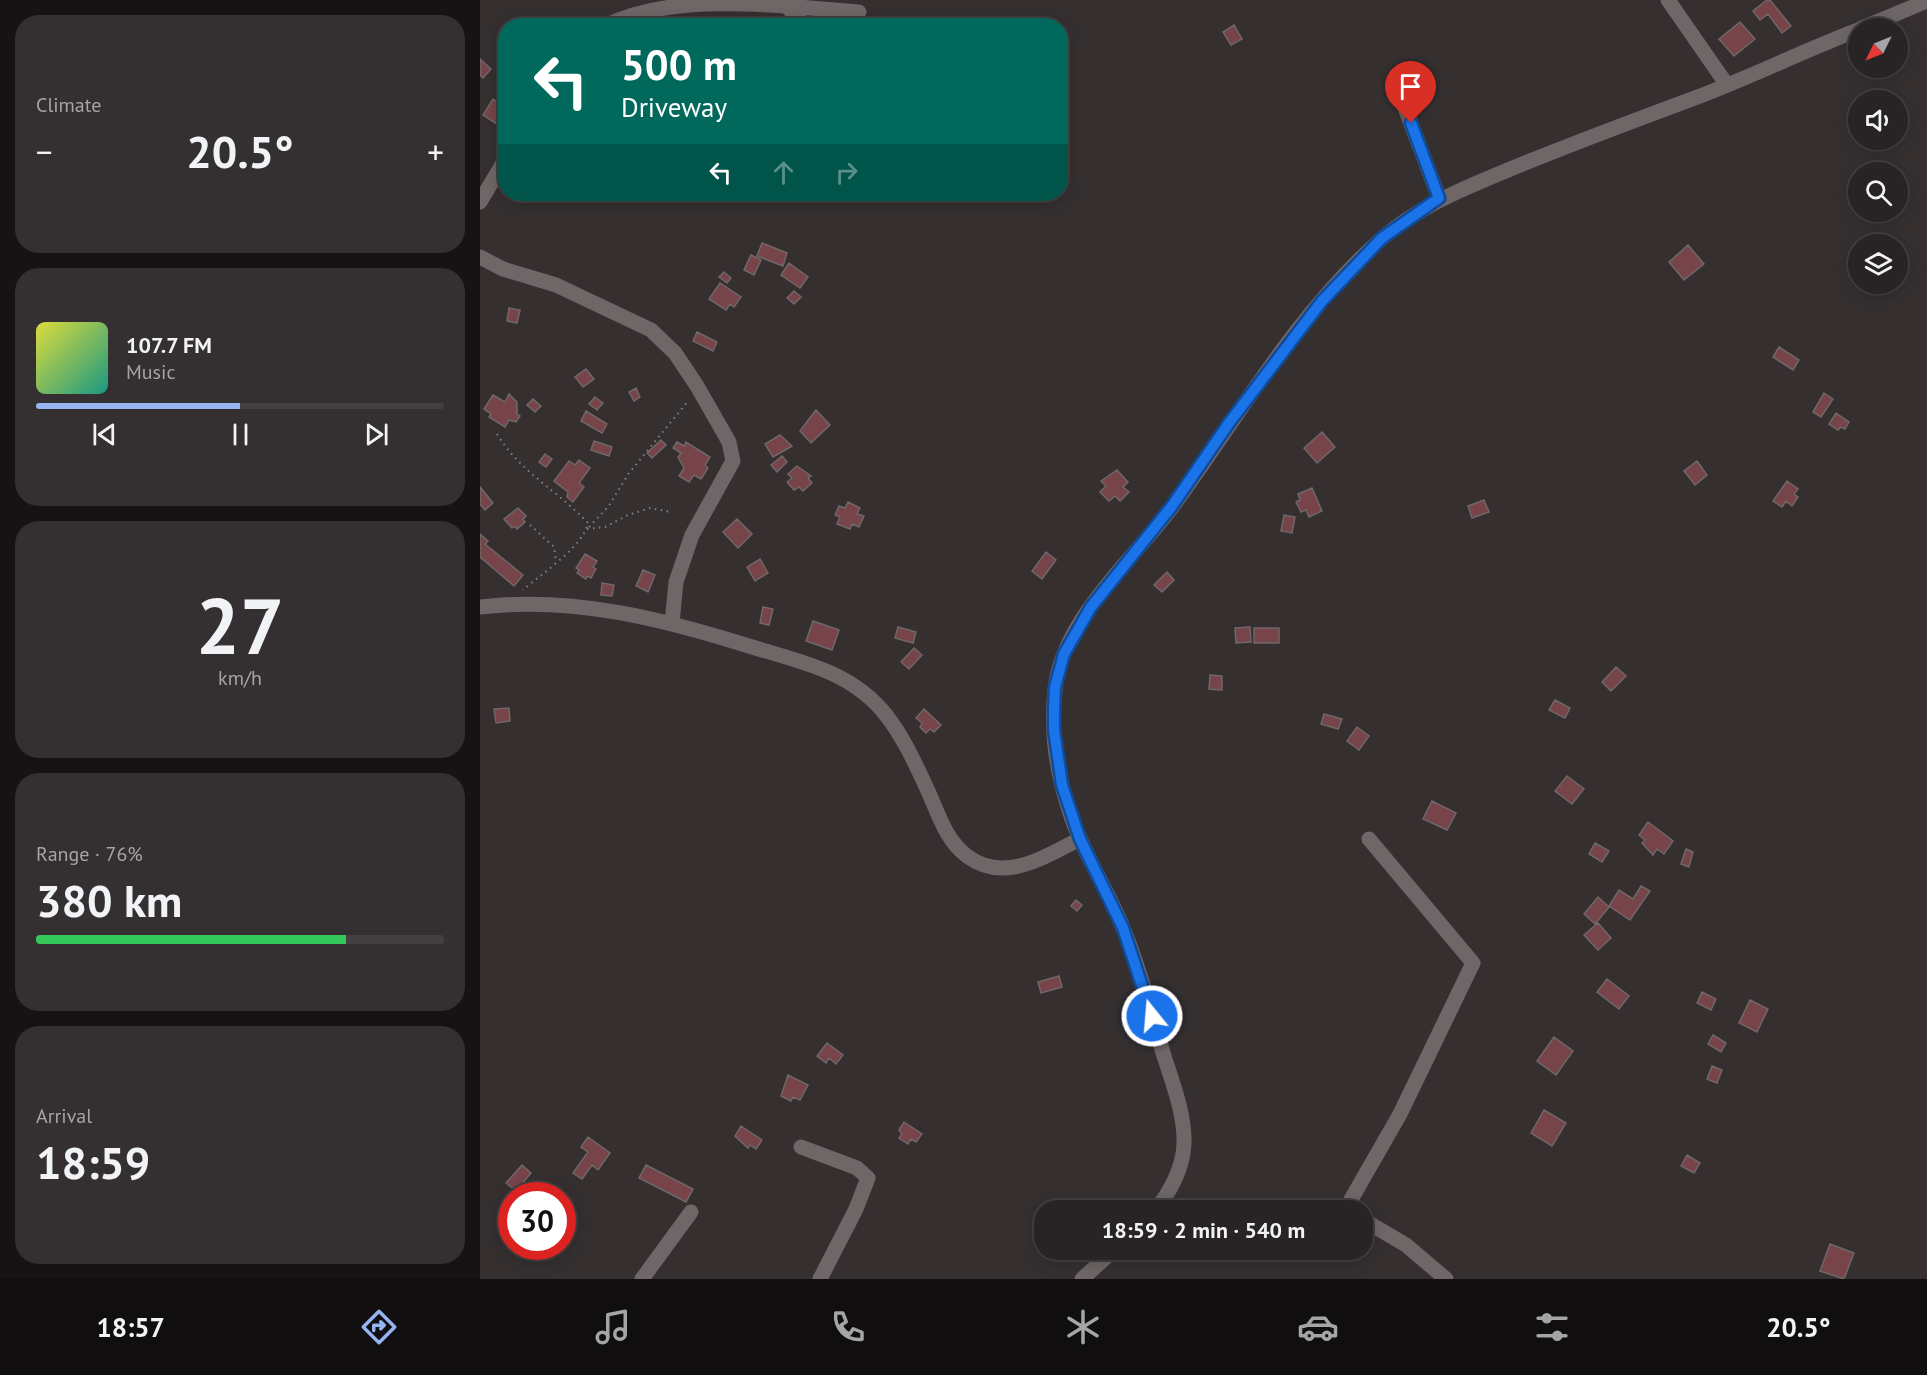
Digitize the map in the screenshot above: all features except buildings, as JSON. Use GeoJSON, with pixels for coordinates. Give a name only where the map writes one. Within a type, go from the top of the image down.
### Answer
{"type":"FeatureCollection","features":[{"type":"Feature","properties":{"kind":"street"},"geometry":{"type":"LineString","coordinates":[[1668,0],[1727,85]]}},
{"type":"Feature","properties":{"kind":"street"},"geometry":{"type":"LineString","coordinates":[[617,18],[634,6],[730,1],[859,12]]}},
{"type":"Feature","properties":{"kind":"street"},"geometry":{"type":"LineString","coordinates":[[1886,18],[1927,1]]}},
{"type":"Feature","properties":{"kind":"street"},"geometry":{"type":"LineString","coordinates":[[786,6],[798,18]]}},
{"type":"Feature","properties":{"kind":"street"},"geometry":{"type":"LineString","coordinates":[[1161,1200],[1175,1179],[1182,1158],[1184,1140],[1175,1092],[1123,928],[1080,839],[1062,785],[1054,730],[1055,687],[1064,654],[1078,629],[1091,607],[1172,506],[1229,423],[1322,301],[1382,238],[1439,198],[1582,139],[1727,85],[1848,34]]}},
{"type":"Feature","properties":{"kind":"street"},"geometry":{"type":"LineString","coordinates":[[1404,105],[1439,198]]}},
{"type":"Feature","properties":{"kind":"street"},"geometry":{"type":"LineString","coordinates":[[480,202],[498,172]]}},
{"type":"Feature","properties":{"kind":"street"},"geometry":{"type":"LineString","coordinates":[[480,257],[503,269],[556,285],[640,323],[666,344],[699,389],[734,456],[723,482],[692,535],[676,582],[672,623]]}},
{"type":"Feature","properties":{"kind":"street"},"geometry":{"type":"LineString","coordinates":[[480,607],[507,604],[602,608],[672,623],[814,665],[856,686],[876,703],[897,729],[955,846],[974,860],[994,869],[1009,869],[1026,865],[1080,839]]}},
{"type":"Feature","properties":{"kind":"street"},"geometry":{"type":"LineString","coordinates":[[1351,1200],[1400,1114],[1473,963],[1369,839]]}},
{"type":"Feature","properties":{"kind":"street"},"geometry":{"type":"LineString","coordinates":[[801,1146],[857,1168],[868,1178],[865,1191],[820,1279]]}},
{"type":"Feature","properties":{"kind":"street"},"geometry":{"type":"LineString","coordinates":[[642,1279],[691,1212]]}},
{"type":"Feature","properties":{"kind":"street"},"geometry":{"type":"LineString","coordinates":[[1373,1226],[1406,1245],[1446,1279]]}},
{"type":"Feature","properties":{"kind":"street"},"geometry":{"type":"LineString","coordinates":[[1082,1279],[1103,1260]]}},
{"type":"Feature","properties":{"kind":"path"},"geometry":{"type":"LineString","coordinates":[[587,529],[608,507],[646,451],[699,389]]}},
{"type":"Feature","properties":{"kind":"path"},"geometry":{"type":"LineString","coordinates":[[497,434],[511,457],[574,508],[588,523],[586,534],[507,604]]}},
{"type":"Feature","properties":{"kind":"path"},"geometry":{"type":"LineString","coordinates":[[587,529],[605,527],[628,515],[650,508],[671,512]]}},
{"type":"Feature","properties":{"kind":"path"},"geometry":{"type":"LineString","coordinates":[[530,525],[554,547],[556,561]]}},
{"type":"Feature","properties":{"kind":"route"},"geometry":{"type":"LineString","coordinates":[[1152,1016],[1123,928],[1104,884],[1080,839],[1062,785],[1054,730],[1055,687],[1064,654],[1091,607],[1172,506],[1229,423],[1322,301],[1382,238],[1439,198],[1411,123]]}}]}
